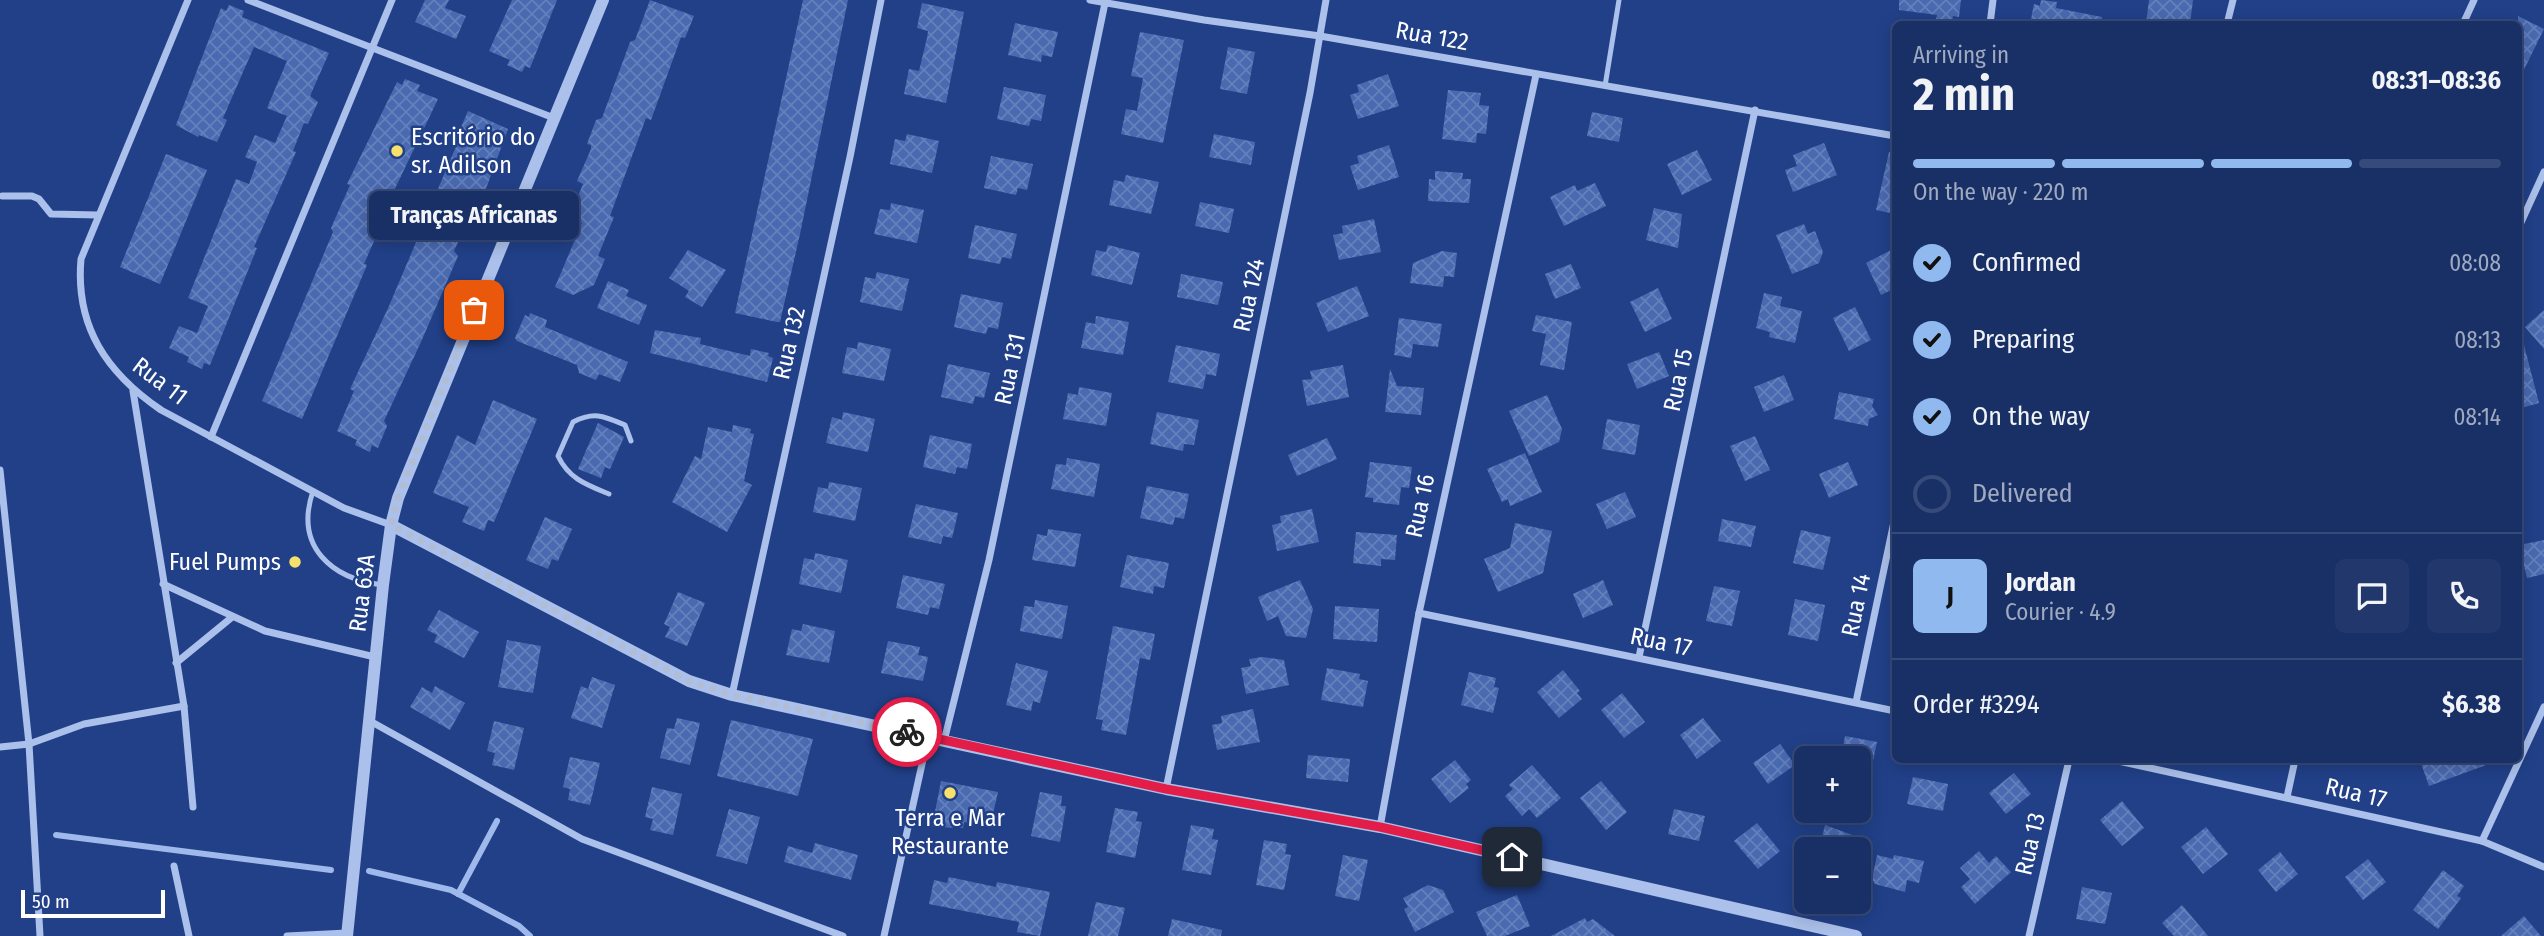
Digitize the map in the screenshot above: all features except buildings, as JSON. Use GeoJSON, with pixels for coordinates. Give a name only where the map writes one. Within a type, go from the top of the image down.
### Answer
{"type":"FeatureCollection","features":[{"type":"Feature","properties":{"kind":"street","name":"Rua 11"},"geometry":{"type":"LineString","coordinates":[[188,0],[81,259],[79,280],[85,314],[98,346],[113,370],[133,391],[160,410],[344,508],[391,525]]}},
{"type":"Feature","properties":{"kind":"street"},"geometry":{"type":"LineString","coordinates":[[248,0],[554,118]]}},
{"type":"Feature","properties":{"kind":"street"},"geometry":{"type":"LineString","coordinates":[[211,438],[392,0]]}},
{"type":"Feature","properties":{"kind":"street","name":"Rua 63A"},"geometry":{"type":"LineString","coordinates":[[347,934],[391,525],[409,472],[603,0]]}},
{"type":"Feature","properties":{"kind":"street","name":"Rua 132"},"geometry":{"type":"LineString","coordinates":[[732,695],[850,157],[881,0]]}},
{"type":"Feature","properties":{"kind":"street"},"geometry":{"type":"LineString","coordinates":[[1090,0],[1320,36]]}},
{"type":"Feature","properties":{"kind":"street","name":"Rua 124"},"geometry":{"type":"LineString","coordinates":[[1166,789],[1326,0]]}},
{"type":"Feature","properties":{"kind":"street"},"geometry":{"type":"LineString","coordinates":[[1990,21],[1993,0]]}},
{"type":"Feature","properties":{"kind":"street"},"geometry":{"type":"LineString","coordinates":[[2228,21],[2233,0]]}},
{"type":"Feature","properties":{"kind":"street"},"geometry":{"type":"LineString","coordinates":[[2464,21],[2474,0]]}},
{"type":"Feature","properties":{"kind":"street","name":"Rua 131"},"geometry":{"type":"LineString","coordinates":[[944,741],[989,560],[1105,3]]}},
{"type":"Feature","properties":{"kind":"street","name":"Rua 122"},"geometry":{"type":"LineString","coordinates":[[1320,36],[1536,75]]}},
{"type":"Feature","properties":{"kind":"street"},"geometry":{"type":"LineString","coordinates":[[1536,75],[1892,134]]}},
{"type":"Feature","properties":{"kind":"street","name":"Rua 16"},"geometry":{"type":"LineString","coordinates":[[1380,827],[1419,613],[1536,75]]}},
{"type":"Feature","properties":{"kind":"street","name":"Rua 15"},"geometry":{"type":"LineString","coordinates":[[1639,657],[1755,110]]}},
{"type":"Feature","properties":{"kind":"street"},"geometry":{"type":"LineString","coordinates":[[2522,220],[2544,172]]}},
{"type":"Feature","properties":{"kind":"street"},"geometry":{"type":"LineString","coordinates":[[2,196],[32,196],[39,199],[51,214],[99,215]]}},
{"type":"Feature","properties":{"kind":"street"},"geometry":{"type":"LineString","coordinates":[[133,391],[184,706],[193,807]]}},
{"type":"Feature","properties":{"kind":"street"},"geometry":{"type":"LineString","coordinates":[[0,470],[29,744],[40,936]]}},
{"type":"Feature","properties":{"kind":"street"},"geometry":{"type":"LineString","coordinates":[[391,525],[689,681],[732,695],[1166,789],[1380,827],[1856,936]]}},
{"type":"Feature","properties":{"kind":"street","name":"Rua 14"},"geometry":{"type":"LineString","coordinates":[[1856,702],[1892,531]]}},
{"type":"Feature","properties":{"kind":"street"},"geometry":{"type":"LineString","coordinates":[[163,584],[231,618],[265,631],[375,657]]}},
{"type":"Feature","properties":{"kind":"street","name":"Rua 17"},"geometry":{"type":"LineString","coordinates":[[1419,613],[1892,710]]}},
{"type":"Feature","properties":{"kind":"street"},"geometry":{"type":"LineString","coordinates":[[176,663],[231,618]]}},
{"type":"Feature","properties":{"kind":"street"},"geometry":{"type":"LineString","coordinates":[[0,747],[29,744],[84,724],[184,706]]}},
{"type":"Feature","properties":{"kind":"street"},"geometry":{"type":"LineString","coordinates":[[2522,755],[2544,707]]}},
{"type":"Feature","properties":{"kind":"street"},"geometry":{"type":"LineString","coordinates":[[370,721],[582,839],[843,936]]}},
{"type":"Feature","properties":{"kind":"street"},"geometry":{"type":"LineString","coordinates":[[884,936],[928,737]]}},
{"type":"Feature","properties":{"kind":"street","name":"Rua 13"},"geometry":{"type":"LineString","coordinates":[[2029,936],[2067,763]]}},
{"type":"Feature","properties":{"kind":"street","name":"Rua 17"},"geometry":{"type":"LineString","coordinates":[[2128,763],[2482,841],[2544,867]]}},
{"type":"Feature","properties":{"kind":"street"},"geometry":{"type":"LineString","coordinates":[[2287,797],[2294,763]]}},
{"type":"Feature","properties":{"kind":"street"},"geometry":{"type":"LineString","coordinates":[[2482,841],[2518,763]]}},
{"type":"Feature","properties":{"kind":"street"},"geometry":{"type":"LineString","coordinates":[[174,866],[189,936]]}},
{"type":"Feature","properties":{"kind":"street"},"geometry":{"type":"LineString","coordinates":[[287,936],[347,934]]}},
{"type":"Feature","properties":{"kind":"lane"},"geometry":{"type":"LineString","coordinates":[[1605,86],[1619,0]]}},
{"type":"Feature","properties":{"kind":"lane"},"geometry":{"type":"LineString","coordinates":[[609,494],[576,480],[564,469],[558,456],[573,422],[586,415],[599,413],[625,425],[631,440]]}},
{"type":"Feature","properties":{"kind":"lane"},"geometry":{"type":"LineString","coordinates":[[313,491],[308,506],[309,528],[325,561],[346,577],[383,585]]}},
{"type":"Feature","properties":{"kind":"waterway"},"geometry":{"type":"LineString","coordinates":[[458,894],[497,821]]}},
{"type":"Feature","properties":{"kind":"waterway"},"geometry":{"type":"LineString","coordinates":[[56,835],[331,870]]}},
{"type":"Feature","properties":{"kind":"waterway"},"geometry":{"type":"LineString","coordinates":[[369,871],[451,890],[519,926],[530,936]]}},
{"type":"Feature","properties":{"kind":"way so far"},"geometry":{"type":"LineString","coordinates":[[474,310],[398,498],[391,525],[689,681],[732,695],[907,732]]}},
{"type":"Feature","properties":{"kind":"place","name":"Escritório do sr. Adilson"},"geometry":{"type":"Point","coordinates":[397,151]}},
{"type":"Feature","properties":{"kind":"place","name":"Tranças Africanas"},"geometry":{"type":"Point","coordinates":[474,310]}},
{"type":"Feature","properties":{"kind":"place","name":"Fuel Pumps"},"geometry":{"type":"Point","coordinates":[295,562]}},
{"type":"Feature","properties":{"kind":"place","name":"Terra e Mar Restaurante"},"geometry":{"type":"Point","coordinates":[950,793]}},
{"type":"Feature","properties":{"kind":"route"},"geometry":{"type":"LineString","coordinates":[[907,732],[1166,789],[1380,827],[1512,857]]}}]}
